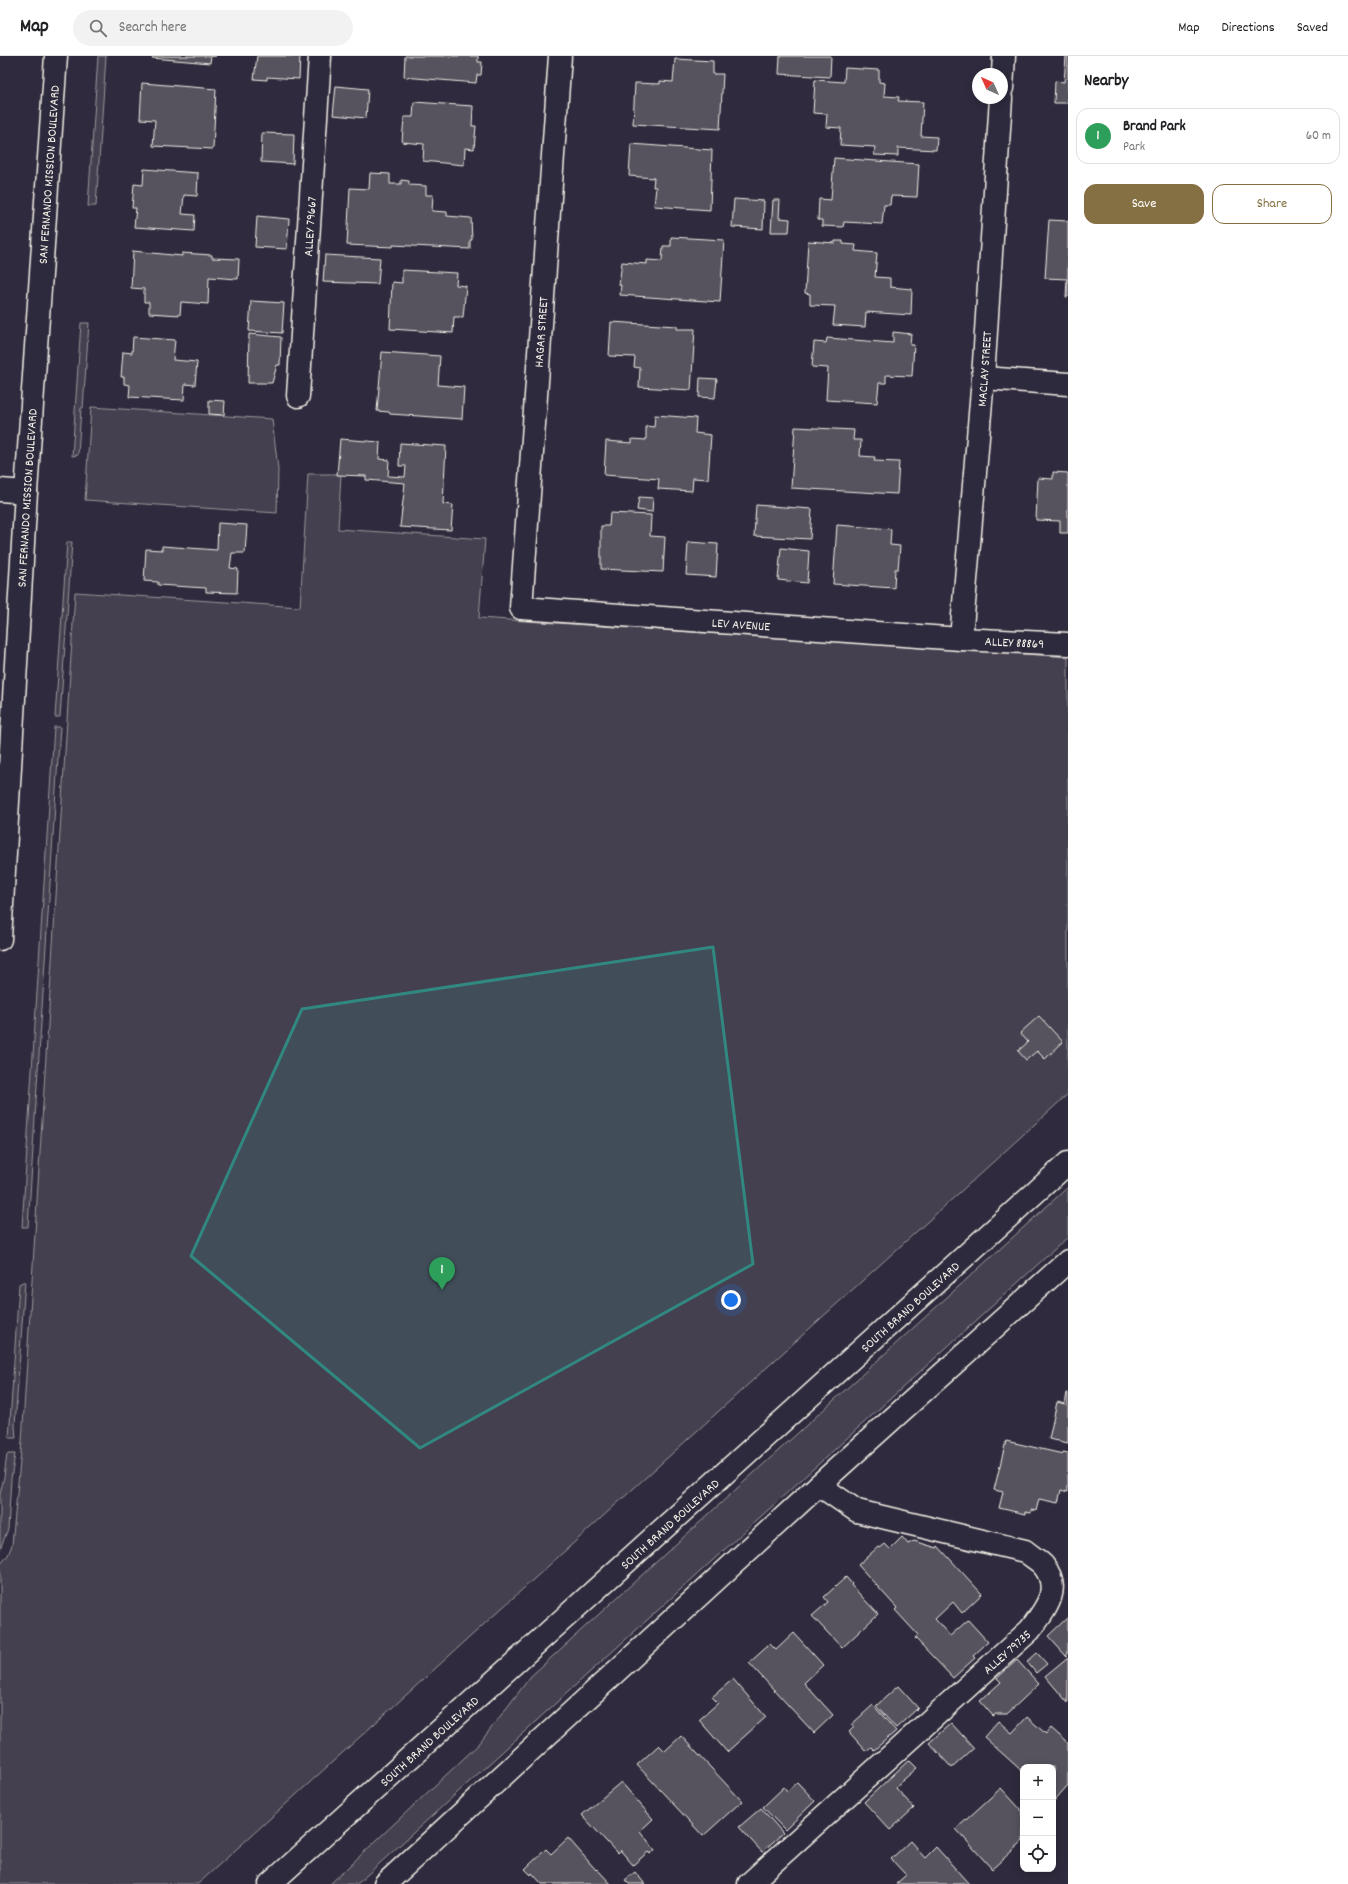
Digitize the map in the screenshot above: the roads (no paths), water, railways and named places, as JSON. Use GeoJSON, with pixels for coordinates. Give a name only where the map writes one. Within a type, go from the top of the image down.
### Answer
{"type":"FeatureCollection","features":[{"type":"Feature","properties":{"kind":"main road","name":"SAN FERNANDO MISSION BOULEVARD"},"geometry":{"type":"LineString","coordinates":[[0,939],[26,492],[56,56]]}},
{"type":"Feature","properties":{"kind":"main road","name":"ALLEY 79667"},"geometry":{"type":"LineString","coordinates":[[298,396],[320,56]]}},
{"type":"Feature","properties":{"kind":"main road","name":"HAGAR STREET"},"geometry":{"type":"LineString","coordinates":[[521,608],[560,56]]}},
{"type":"Feature","properties":{"kind":"main road"},"geometry":{"type":"LineString","coordinates":[[1003,68],[1004,56]]}},
{"type":"Feature","properties":{"kind":"main road","name":"MACLAY STREET"},"geometry":{"type":"LineString","coordinates":[[961,638],[983,378],[1001,104]]}},
{"type":"Feature","properties":{"kind":"main road"},"geometry":{"type":"LineString","coordinates":[[983,378],[1068,384]]}},
{"type":"Feature","properties":{"kind":"main road"},"geometry":{"type":"LineString","coordinates":[[0,490],[26,492]]}},
{"type":"Feature","properties":{"kind":"main road","name":"LEV AVENUE"},"geometry":{"type":"LineString","coordinates":[[521,608],[961,638]]}},
{"type":"Feature","properties":{"kind":"main road","name":"ALLEY 88869"},"geometry":{"type":"LineString","coordinates":[[961,638],[1068,644]]}},
{"type":"Feature","properties":{"kind":"main road","name":"SOUTH BRAND BOULEVARD"},"geometry":{"type":"LineString","coordinates":[[270,1884],[1068,1163]]}},
{"type":"Feature","properties":{"kind":"main road"},"geometry":{"type":"LineString","coordinates":[[384,1884],[819,1485],[1068,1260]]}},
{"type":"Feature","properties":{"kind":"main road","name":"ALLEY 79735"},"geometry":{"type":"LineString","coordinates":[[749,1884],[1030,1630],[1048,1606],[1052,1585],[1043,1565],[1025,1551],[857,1511],[819,1485]]}},
{"type":"Feature","properties":{"kind":"place","name":"Brand Park"},"geometry":{"type":"Point","coordinates":[442,1290]}}]}
